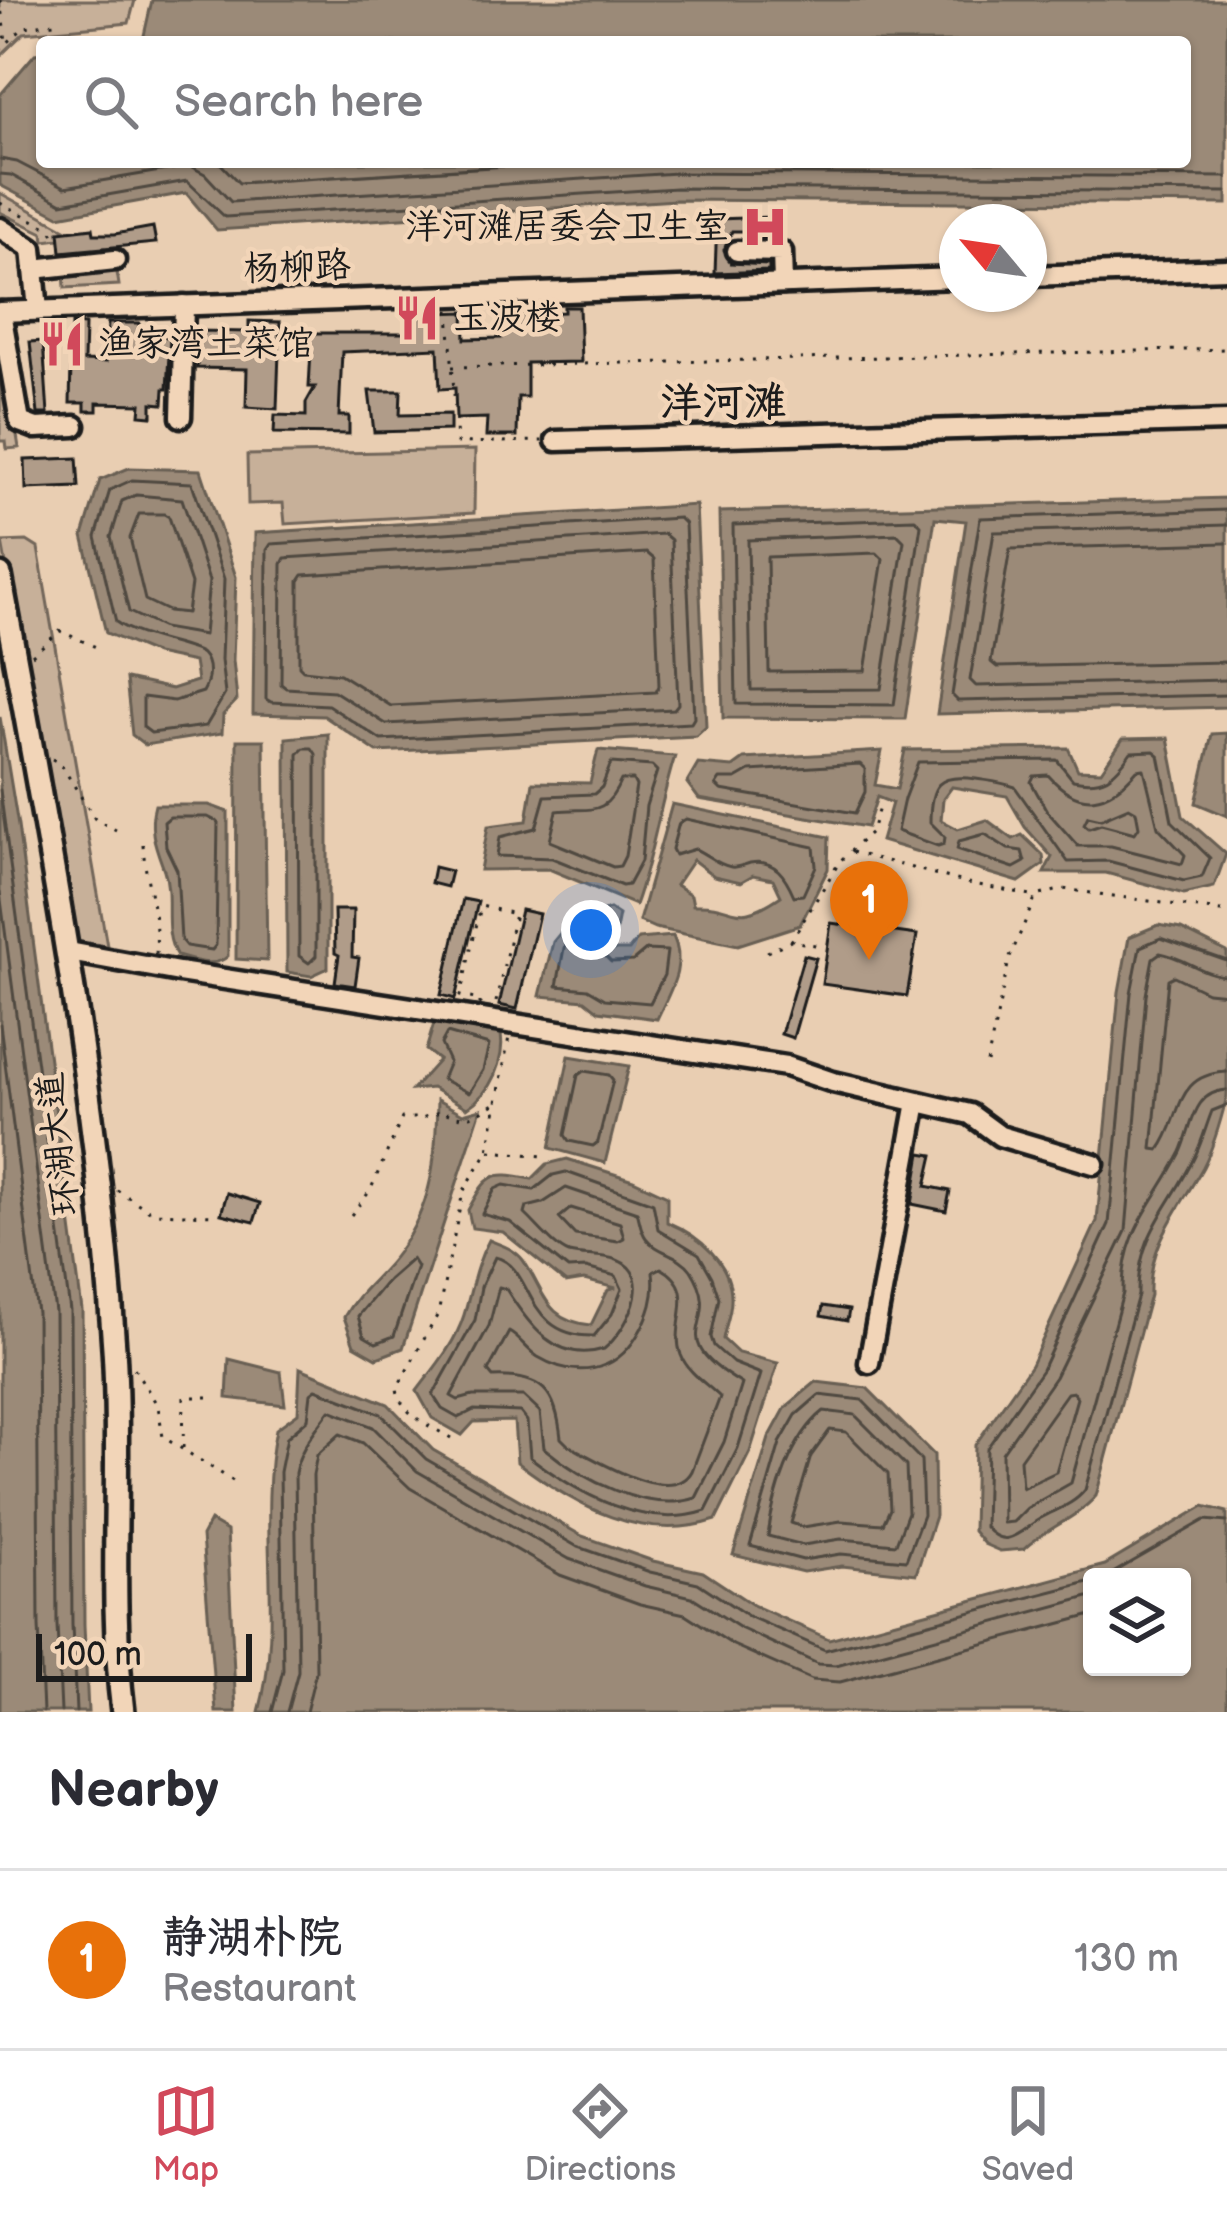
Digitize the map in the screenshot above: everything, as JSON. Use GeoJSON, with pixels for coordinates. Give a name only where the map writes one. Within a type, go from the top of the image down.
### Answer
{"type":"FeatureCollection","features":[{"type":"Feature","properties":{"kind":"main road","name":"环湖大道"},"geometry":{"type":"LineString","coordinates":[[0,575],[69,952],[97,1175],[114,1348],[123,1712]]}},
{"type":"Feature","properties":{"kind":"street"},"geometry":{"type":"LineString","coordinates":[[0,228],[32,249],[38,310]]}},
{"type":"Feature","properties":{"kind":"street"},"geometry":{"type":"LineString","coordinates":[[737,251],[782,252],[783,284]]}},
{"type":"Feature","properties":{"kind":"street"},"geometry":{"type":"LineString","coordinates":[[34,269],[115,260]]}},
{"type":"Feature","properties":{"kind":"street"},"geometry":{"type":"LineString","coordinates":[[1047,275],[1227,269]]}},
{"type":"Feature","properties":{"kind":"street","name":"杨柳路"},"geometry":{"type":"LineString","coordinates":[[0,312],[939,279]]}},
{"type":"Feature","properties":{"kind":"street"},"geometry":{"type":"LineString","coordinates":[[181,417],[184,305]]}},
{"type":"Feature","properties":{"kind":"street"},"geometry":{"type":"LineString","coordinates":[[0,312],[20,422],[36,428],[74,426]]}},
{"type":"Feature","properties":{"kind":"street"},"geometry":{"type":"LineString","coordinates":[[556,441],[1227,421]]}},
{"type":"Feature","properties":{"kind":"street"},"geometry":{"type":"LineString","coordinates":[[69,952],[155,968],[478,1009],[511,1024],[786,1066],[833,1082],[970,1114],[1000,1136],[1094,1164]]}},
{"type":"Feature","properties":{"kind":"street"},"geometry":{"type":"LineString","coordinates":[[869,1363],[917,1102]]}},
{"type":"Feature","properties":{"kind":"path"},"geometry":{"type":"LineString","coordinates":[[0,0],[7,44]]}},
{"type":"Feature","properties":{"kind":"path"},"geometry":{"type":"LineString","coordinates":[[0,50],[24,27],[62,22]]}},
{"type":"Feature","properties":{"kind":"path"},"geometry":{"type":"LineString","coordinates":[[0,203],[51,229],[56,239]]}},
{"type":"Feature","properties":{"kind":"path"},"geometry":{"type":"LineString","coordinates":[[448,296],[457,443],[556,441]]}},
{"type":"Feature","properties":{"kind":"path"},"geometry":{"type":"LineString","coordinates":[[452,367],[1227,349]]}},
{"type":"Feature","properties":{"kind":"path"},"geometry":{"type":"LineString","coordinates":[[17,668],[61,632],[96,647]]}},
{"type":"Feature","properties":{"kind":"path"},"geometry":{"type":"LineString","coordinates":[[34,761],[54,759],[60,764],[95,820],[116,830]]}},
{"type":"Feature","properties":{"kind":"path"},"geometry":{"type":"LineString","coordinates":[[767,952],[791,940],[806,922],[830,875],[872,831],[880,805]]}},
{"type":"Feature","properties":{"kind":"path"},"geometry":{"type":"LineString","coordinates":[[143,844],[144,873],[157,911],[155,968]]}},
{"type":"Feature","properties":{"kind":"path"},"geometry":{"type":"LineString","coordinates":[[852,851],[968,884],[1036,896],[1063,889],[1227,912]]}},
{"type":"Feature","properties":{"kind":"path"},"geometry":{"type":"LineString","coordinates":[[987,1063],[1009,960],[1036,896]]}},
{"type":"Feature","properties":{"kind":"path"},"geometry":{"type":"LineString","coordinates":[[481,906],[515,914],[495,1004],[478,1009],[460,996],[481,906]]}},
{"type":"Feature","properties":{"kind":"path"},"geometry":{"type":"LineString","coordinates":[[791,940],[821,946]]}},
{"type":"Feature","properties":{"kind":"path"},"geometry":{"type":"LineString","coordinates":[[451,1438],[401,1406],[397,1388],[438,1314],[463,1192],[488,1150],[511,1024]]}},
{"type":"Feature","properties":{"kind":"path"},"geometry":{"type":"LineString","coordinates":[[351,1215],[370,1191],[402,1118],[442,1111],[457,1118],[473,1117],[498,1102]]}},
{"type":"Feature","properties":{"kind":"path"},"geometry":{"type":"LineString","coordinates":[[488,1150],[544,1156]]}},
{"type":"Feature","properties":{"kind":"path"},"geometry":{"type":"LineString","coordinates":[[97,1175],[153,1213],[216,1215]]}},
{"type":"Feature","properties":{"kind":"path"},"geometry":{"type":"LineString","coordinates":[[134,1367],[158,1406],[164,1437],[233,1481]]}},
{"type":"Feature","properties":{"kind":"path"},"geometry":{"type":"LineString","coordinates":[[183,1450],[184,1396],[215,1397]]}},
{"type":"Feature","properties":{"kind":"shaded area"},"geometry":{"type":"Polygon","coordinates":[[[0,0],[135,0],[129,23],[24,33],[0,56],[0,0]]]}},
{"type":"Feature","properties":{"kind":"shaded area"},"geometry":{"type":"Polygon","coordinates":[[[0,193],[69,231],[60,232],[60,239],[44,241],[43,233],[0,212],[0,193]]]}},
{"type":"Feature","properties":{"kind":"shaded area"},"geometry":{"type":"Polygon","coordinates":[[[116,266],[119,285],[65,288],[64,271],[116,266]]]}},
{"type":"Feature","properties":{"kind":"shaded area"},"geometry":{"type":"Polygon","coordinates":[[[0,328],[19,448],[7,449],[6,441],[0,441],[0,328]]]}},
{"type":"Feature","properties":{"kind":"shaded area"},"geometry":{"type":"Polygon","coordinates":[[[475,450],[474,513],[285,524],[283,503],[248,504],[247,455],[475,450]]]}},
{"type":"Feature","properties":{"kind":"shaded area"},"geometry":{"type":"Polygon","coordinates":[[[27,541],[38,548],[107,946],[75,941],[2,542],[27,541]]]}},
{"type":"Feature","properties":{"kind":"water"},"geometry":{"type":"Polygon","coordinates":[[[152,0],[1227,0],[1227,204],[676,200],[217,230],[186,193],[59,216],[0,185],[0,95],[36,54],[36,168],[1191,168],[1191,36],[144,36],[152,0]]]}},
{"type":"Feature","properties":{"kind":"water"},"geometry":{"type":"Polygon","coordinates":[[[129,468],[201,470],[236,577],[233,660],[237,700],[223,715],[222,733],[145,745],[132,735],[126,679],[172,689],[197,681],[194,662],[156,654],[106,633],[83,536],[100,480],[129,468]]]}},
{"type":"Feature","properties":{"kind":"water"},"geometry":{"type":"Polygon","coordinates":[[[1227,498],[1227,707],[937,714],[966,521],[935,518],[905,719],[723,718],[719,512],[1227,498]]]}},
{"type":"Feature","properties":{"kind":"water"},"geometry":{"type":"Polygon","coordinates":[[[696,505],[706,727],[696,736],[377,752],[324,716],[253,714],[255,533],[696,505]]]}},
{"type":"Feature","properties":{"kind":"water"},"geometry":{"type":"Polygon","coordinates":[[[0,717],[82,1310],[88,1712],[0,1712],[0,717]]]}},
{"type":"Feature","properties":{"kind":"water"},"geometry":{"type":"Polygon","coordinates":[[[1227,733],[1227,816],[1196,803],[1212,734],[1227,733]]]}},
{"type":"Feature","properties":{"kind":"water"},"geometry":{"type":"Polygon","coordinates":[[[328,734],[328,968],[311,976],[287,972],[286,738],[328,734]]]}},
{"type":"Feature","properties":{"kind":"water"},"geometry":{"type":"Polygon","coordinates":[[[1168,738],[1183,816],[1226,854],[1214,887],[1184,894],[1106,873],[1044,873],[1052,857],[1025,827],[1007,796],[952,787],[943,799],[941,820],[958,829],[987,820],[1013,839],[1022,835],[1043,855],[1044,864],[1019,882],[881,841],[892,803],[877,797],[867,827],[699,799],[687,783],[698,764],[733,767],[744,759],[882,751],[875,785],[897,789],[905,750],[1068,748],[1078,770],[1101,771],[1123,739],[1168,738]]]}},
{"type":"Feature","properties":{"kind":"water"},"geometry":{"type":"Polygon","coordinates":[[[237,740],[264,740],[267,961],[236,959],[237,740]]]}},
{"type":"Feature","properties":{"kind":"water"},"geometry":{"type":"Polygon","coordinates":[[[598,750],[675,756],[635,905],[549,869],[480,870],[488,826],[527,821],[533,782],[590,783],[598,750]]]}},
{"type":"Feature","properties":{"kind":"water"},"geometry":{"type":"Polygon","coordinates":[[[672,804],[829,837],[828,869],[800,925],[738,945],[639,921],[672,804]],[[693,860],[676,885],[691,895],[693,905],[744,913],[781,896],[773,879],[753,875],[741,882],[714,876],[693,860]]]}},
{"type":"Feature","properties":{"kind":"water"},"geometry":{"type":"Polygon","coordinates":[[[155,805],[209,805],[228,812],[228,956],[223,960],[204,962],[177,956],[172,946],[167,881],[153,830],[155,805]]]}},
{"type":"Feature","properties":{"kind":"water"},"geometry":{"type":"Polygon","coordinates":[[[610,909],[619,915],[612,950],[629,950],[638,939],[673,936],[678,968],[657,1019],[599,1011],[585,1000],[540,996],[553,942],[579,910],[590,915],[610,909]]]}},
{"type":"Feature","properties":{"kind":"water"},"geometry":{"type":"Polygon","coordinates":[[[1158,925],[1181,929],[1227,952],[1227,1096],[1207,1159],[1154,1260],[1150,1295],[1096,1496],[1024,1549],[1000,1551],[984,1544],[973,1531],[975,1445],[1031,1365],[1097,1221],[1119,992],[1129,937],[1158,925]]]}},
{"type":"Feature","properties":{"kind":"water"},"geometry":{"type":"Polygon","coordinates":[[[436,1017],[501,1033],[494,1075],[467,1108],[432,1088],[412,1090],[439,1060],[426,1050],[436,1017]]]}},
{"type":"Feature","properties":{"kind":"water"},"geometry":{"type":"Polygon","coordinates":[[[569,1056],[629,1066],[605,1163],[550,1148],[569,1056]]]}},
{"type":"Feature","properties":{"kind":"water"},"geometry":{"type":"Polygon","coordinates":[[[437,1100],[463,1114],[481,1109],[403,1348],[377,1358],[354,1345],[344,1317],[398,1252],[419,1216],[434,1160],[437,1100]]]}},
{"type":"Feature","properties":{"kind":"water"},"geometry":{"type":"Polygon","coordinates":[[[567,1159],[667,1196],[667,1222],[701,1243],[726,1274],[731,1301],[723,1339],[738,1353],[778,1363],[750,1452],[716,1520],[662,1527],[611,1517],[517,1462],[514,1421],[474,1422],[462,1435],[432,1418],[417,1391],[455,1336],[489,1240],[520,1256],[548,1303],[576,1322],[591,1325],[608,1290],[616,1288],[584,1280],[566,1283],[503,1232],[472,1228],[468,1210],[486,1182],[499,1175],[532,1179],[547,1164],[567,1159]]]}},
{"type":"Feature","properties":{"kind":"water"},"geometry":{"type":"Polygon","coordinates":[[[229,1359],[281,1372],[285,1405],[227,1398],[229,1359]]]}},
{"type":"Feature","properties":{"kind":"water"},"geometry":{"type":"Polygon","coordinates":[[[300,1368],[388,1404],[433,1450],[582,1536],[653,1561],[703,1572],[753,1605],[829,1639],[1083,1571],[1083,1676],[1191,1676],[1191,1568],[1094,1568],[1204,1506],[1227,1512],[1227,1712],[259,1712],[270,1642],[269,1500],[276,1429],[298,1413],[300,1368]]]}},
{"type":"Feature","properties":{"kind":"water"},"geometry":{"type":"Polygon","coordinates":[[[816,1382],[867,1388],[934,1455],[935,1516],[916,1574],[842,1566],[803,1572],[733,1555],[769,1438],[786,1407],[816,1382]]]}},
{"type":"Feature","properties":{"kind":"water"},"geometry":{"type":"Polygon","coordinates":[[[210,1521],[227,1531],[236,1712],[216,1712],[202,1536],[210,1521]]]}},
{"type":"Feature","properties":{"kind":"building"},"geometry":{"type":"Polygon","coordinates":[[[773,217],[773,238],[761,238],[761,231],[732,231],[724,250],[731,263],[769,265],[769,271],[715,273],[717,219],[773,217]]]}},
{"type":"Feature","properties":{"kind":"building"},"geometry":{"type":"Polygon","coordinates":[[[153,227],[156,243],[61,252],[59,232],[93,228],[94,234],[115,234],[153,227]]]}},
{"type":"Feature","properties":{"kind":"building"},"geometry":{"type":"Polygon","coordinates":[[[564,307],[579,307],[581,362],[527,363],[527,397],[518,397],[517,436],[486,436],[487,418],[456,419],[455,388],[440,389],[438,348],[342,352],[339,416],[349,416],[349,434],[274,433],[275,415],[306,416],[306,403],[315,387],[309,387],[311,351],[304,351],[304,333],[410,333],[409,314],[464,312],[465,339],[501,338],[501,329],[508,329],[508,314],[564,312],[564,307]]]}},
{"type":"Feature","properties":{"kind":"building"},"geometry":{"type":"Polygon","coordinates":[[[249,321],[280,322],[277,409],[246,407],[247,369],[197,368],[198,331],[249,332],[249,321]]]}},
{"type":"Feature","properties":{"kind":"building"},"geometry":{"type":"Polygon","coordinates":[[[108,323],[139,323],[139,335],[170,337],[167,389],[163,404],[152,403],[152,416],[140,415],[141,404],[97,403],[97,411],[85,411],[85,403],[70,403],[72,324],[85,325],[84,361],[106,362],[108,323]]]}},
{"type":"Feature","properties":{"kind":"building"},"geometry":{"type":"Polygon","coordinates":[[[43,341],[48,414],[38,414],[30,342],[43,341]]]}},
{"type":"Feature","properties":{"kind":"building"},"geometry":{"type":"Polygon","coordinates":[[[369,391],[401,391],[400,415],[450,414],[450,430],[374,432],[369,391]]]}},
{"type":"Feature","properties":{"kind":"building"},"geometry":{"type":"Polygon","coordinates":[[[77,458],[79,487],[26,489],[25,460],[77,458]]]}},
{"type":"Feature","properties":{"kind":"building"},"geometry":{"type":"Polygon","coordinates":[[[434,867],[451,871],[447,887],[431,883],[434,867]]]}},
{"type":"Feature","properties":{"kind":"building"},"geometry":{"type":"Polygon","coordinates":[[[463,899],[478,902],[455,999],[441,995],[463,899]]]}},
{"type":"Feature","properties":{"kind":"building"},"geometry":{"type":"Polygon","coordinates":[[[334,910],[353,910],[352,957],[359,958],[355,986],[335,983],[339,955],[335,953],[334,910]]]}},
{"type":"Feature","properties":{"kind":"building"},"geometry":{"type":"Polygon","coordinates":[[[521,910],[539,914],[517,1009],[499,1005],[521,910]]]}},
{"type":"Feature","properties":{"kind":"building"},"geometry":{"type":"Polygon","coordinates":[[[831,923],[917,935],[907,996],[822,984],[831,923]]]}},
{"type":"Feature","properties":{"kind":"building"},"geometry":{"type":"Polygon","coordinates":[[[804,955],[816,958],[793,1038],[781,1034],[804,955]]]}},
{"type":"Feature","properties":{"kind":"building"},"geometry":{"type":"Polygon","coordinates":[[[921,1153],[933,1155],[926,1186],[950,1191],[946,1211],[912,1204],[921,1153]]]}},
{"type":"Feature","properties":{"kind":"building"},"geometry":{"type":"Polygon","coordinates":[[[227,1193],[260,1203],[254,1222],[221,1214],[227,1193]]]}},
{"type":"Feature","properties":{"kind":"building"},"geometry":{"type":"Polygon","coordinates":[[[823,1306],[849,1310],[847,1321],[821,1316],[823,1306]]]}},
{"type":"Feature","properties":{"kind":"place","name":"洋河滩居委会卫生室"},"geometry":{"type":"Point","coordinates":[765,227]}},
{"type":"Feature","properties":{"kind":"place","name":"玉波楼"},"geometry":{"type":"Point","coordinates":[417,318]}},
{"type":"Feature","properties":{"kind":"place","name":"渔家湾土菜馆"},"geometry":{"type":"Point","coordinates":[62,344]}},
{"type":"Feature","properties":{"kind":"place","name":"静湖朴院"},"geometry":{"type":"Point","coordinates":[869,960]}},
{"type":"Feature","properties":{"kind":"district","name":"洋河滩"},"geometry":{"type":"Point","coordinates":[723,403]}}]}
